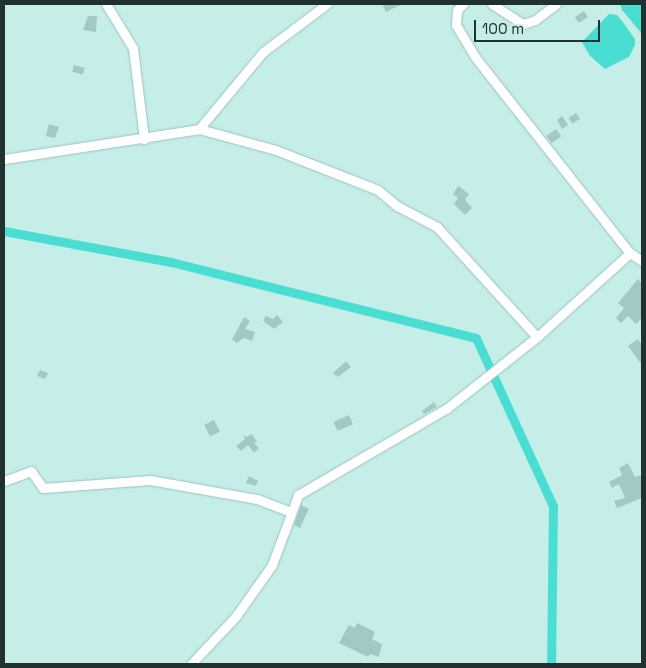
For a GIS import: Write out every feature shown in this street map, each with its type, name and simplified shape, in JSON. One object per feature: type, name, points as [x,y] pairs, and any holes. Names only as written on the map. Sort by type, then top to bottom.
[{"type":"street","points":[[106,4],[133,48],[144,140]]},
{"type":"street","points":[[199,129],[263,52],[327,4]]},
{"type":"street","points":[[463,4],[457,10],[456,25],[475,57],[630,253],[642,261]]},
{"type":"street","points":[[492,4],[523,24],[535,20],[556,4]]},
{"type":"street","points":[[4,159],[144,140],[199,129],[276,150],[378,190],[397,206],[437,226],[537,337]]},
{"type":"street","points":[[191,664],[236,616],[272,565],[298,495],[446,409],[537,337],[630,253]]},
{"type":"street","points":[[4,480],[31,471],[43,488],[150,480],[257,499],[292,512]]},
{"type":"water","points":[[620,4],[642,4],[642,34],[622,10]]},
{"type":"water","points":[[609,14],[617,15],[635,39],[635,45],[629,57],[605,69],[590,56],[582,42]]},
{"type":"building","points":[[382,4],[402,4],[386,12]]},
{"type":"building","points":[[584,11],[588,17],[579,23],[575,17]]},
{"type":"building","points":[[88,16],[97,16],[96,32],[83,30]]},
{"type":"building","points":[[74,65],[85,68],[83,75],[72,72]]},
{"type":"building","points":[[576,113],[580,119],[572,124],[569,118]]},
{"type":"building","points":[[562,116],[568,125],[562,129],[557,120]]},
{"type":"building","points":[[49,124],[59,127],[55,138],[46,136]]},
{"type":"building","points":[[556,129],[561,136],[552,143],[546,136]]},
{"type":"building","points":[[458,186],[469,194],[465,200],[472,208],[465,215],[454,204],[458,198],[453,194]]},
{"type":"building","points":[[638,279],[642,284],[642,318],[636,324],[628,316],[621,323],[616,318],[624,308],[618,303]]},
{"type":"building","points":[[277,315],[283,322],[274,329],[263,321],[266,316],[273,319]]},
{"type":"building","points":[[244,317],[250,321],[245,329],[255,332],[252,341],[244,338],[237,343],[232,340]]},
{"type":"building","points":[[638,339],[642,345],[642,365],[628,346]]},
{"type":"building","points":[[346,361],[351,367],[338,377],[333,373]]},
{"type":"building","points":[[40,370],[48,373],[45,379],[37,376]]},
{"type":"building","points":[[434,402],[437,407],[424,414],[422,411]]},
{"type":"building","points":[[349,415],[353,424],[338,431],[333,422]]},
{"type":"building","points":[[214,420],[220,432],[210,437],[204,425]]},
{"type":"building","points":[[243,434],[246,437],[252,434],[257,442],[254,443],[259,448],[254,453],[248,445],[241,451],[236,446],[245,439]]},
{"type":"building","points":[[628,463],[635,477],[642,475],[642,498],[617,508],[614,501],[625,498],[619,484],[612,488],[609,482],[622,475],[619,468]]},
{"type":"building","points":[[249,476],[258,481],[256,486],[246,483]]},
{"type":"building","points":[[301,505],[309,509],[300,528],[294,525]]},
{"type":"building","points":[[357,623],[375,632],[372,639],[382,644],[379,657],[370,654],[368,657],[339,643],[349,625],[355,628]]},
{"type":"waterway","points":[[4,231],[171,262],[476,338],[553,506],[551,664]]}]
